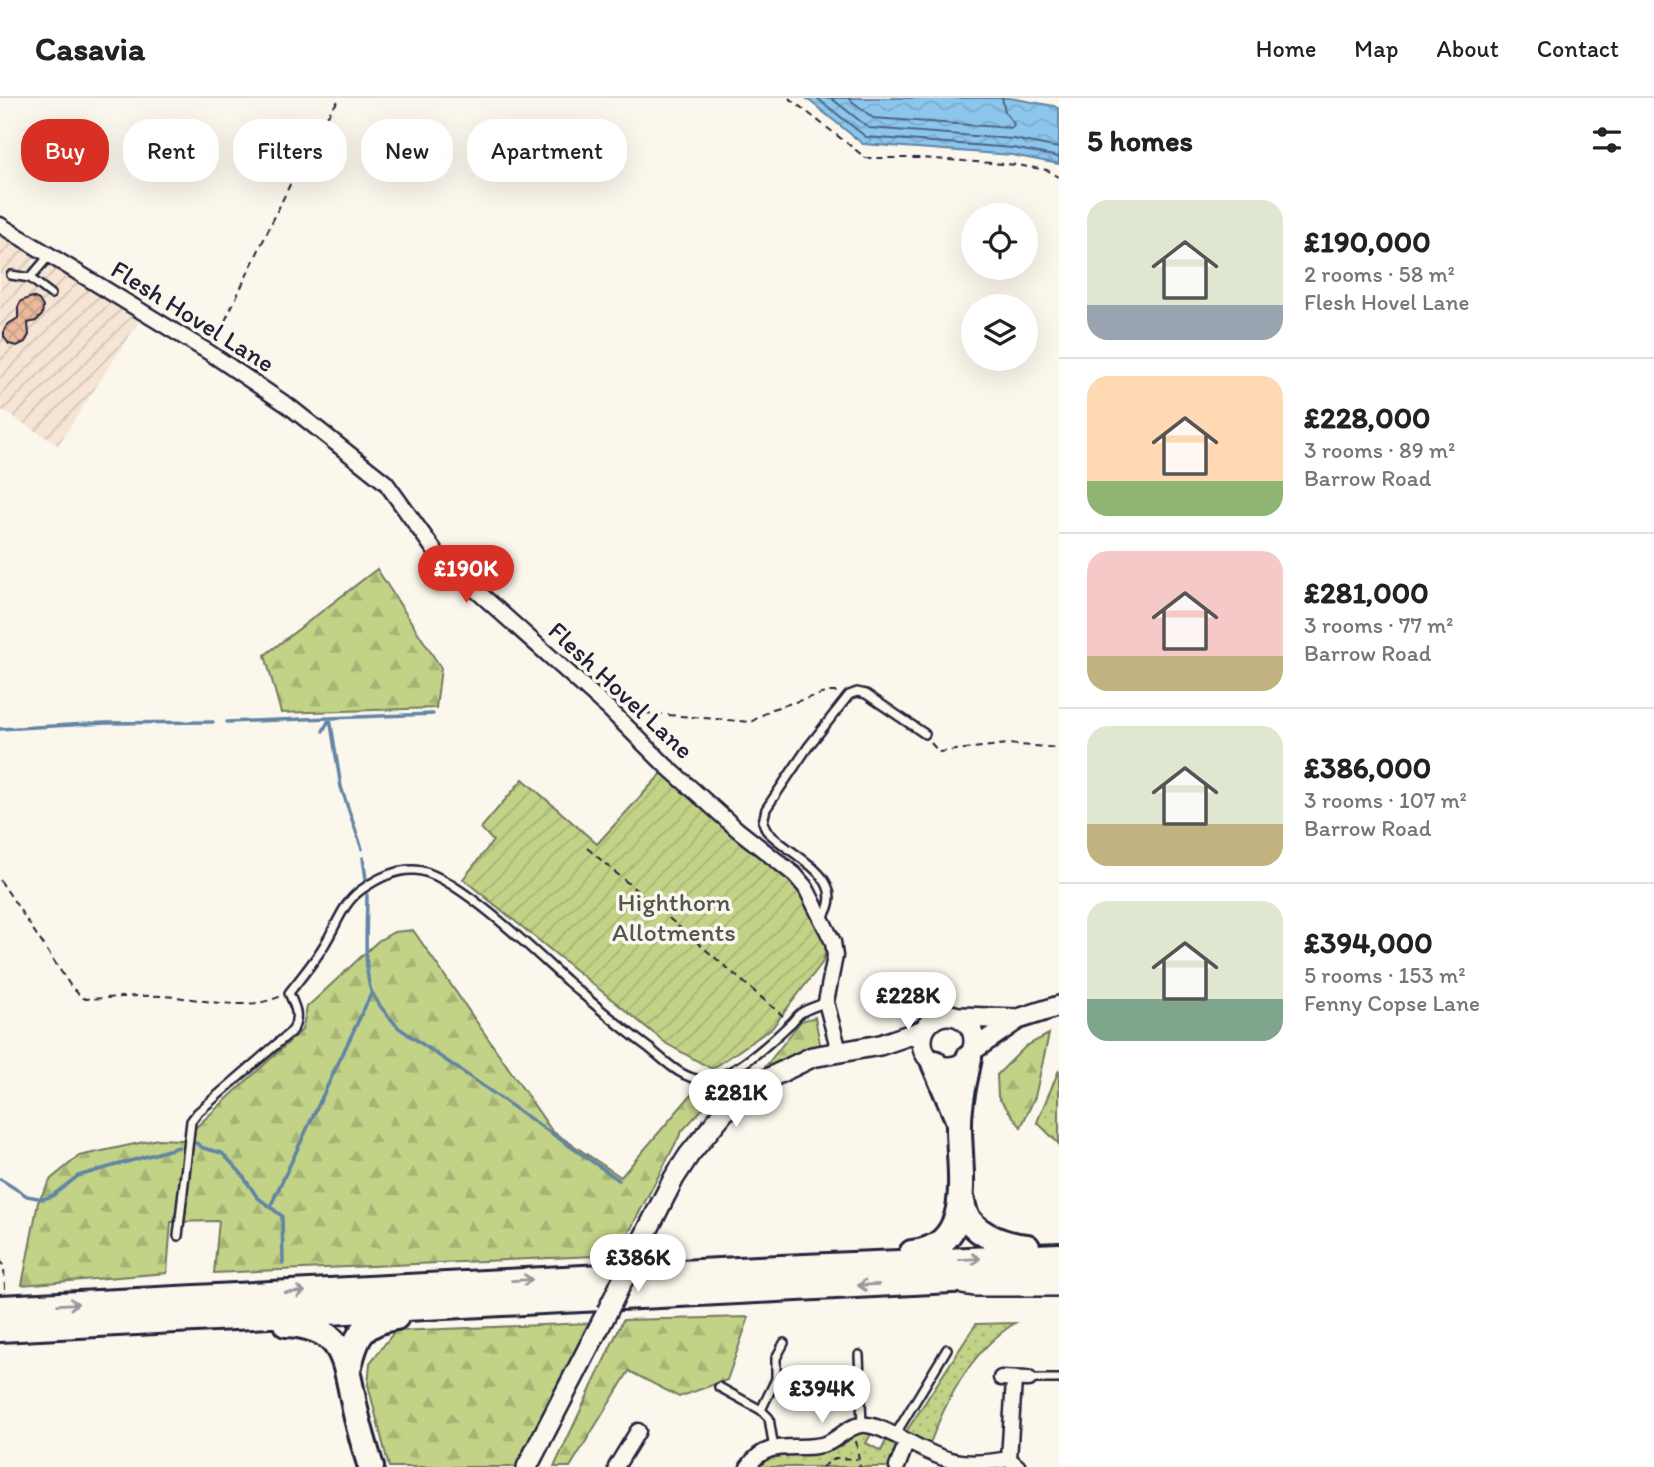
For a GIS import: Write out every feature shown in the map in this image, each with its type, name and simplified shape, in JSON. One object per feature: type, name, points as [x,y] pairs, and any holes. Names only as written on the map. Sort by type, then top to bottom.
[{"type":"highway","points":[[971,1054],[958,1120],[961,1198],[967,1218],[996,1241],[1015,1246],[1059,1250]]},
{"type":"highway","points":[[931,1060],[958,1120]]},
{"type":"highway","points":[[758,1269],[923,1252],[935,1248],[948,1237],[961,1198]]},
{"type":"highway","points":[[2,1315],[758,1269],[1059,1256]]},
{"type":"highway","points":[[178,1320],[916,1282],[1059,1278]]},
{"type":"highway","points":[[348,1370],[357,1339],[364,1328],[376,1321],[519,1301]]},
{"type":"highway","points":[[2,1315],[289,1324],[315,1328],[331,1337],[341,1352],[372,1467]]},
{"type":"street","name":"Flesh Hovel Lane","points":[[0,225],[210,352],[290,407],[386,483],[440,558],[610,710],[727,821],[795,875],[806,888],[833,942],[835,956],[826,1002],[839,1051]]},
{"type":"street","points":[[880,1045],[948,1067],[958,1066],[1018,1019],[1059,1006]]},
{"type":"street","points":[[527,1467],[674,1178],[724,1112],[765,1080],[812,1057],[880,1045],[940,1015],[959,1011],[1018,1019]]},
{"type":"street","points":[[959,1011],[973,1030],[971,1054]]},
{"type":"street","points":[[922,1024],[922,1041],[931,1060]]},
{"type":"street","points":[[748,1467],[751,1462],[780,1446],[816,1446],[828,1443],[862,1425],[901,1438],[937,1457],[967,1464],[1014,1463],[1007,1379],[1029,1379]]},
{"type":"street","points":[[615,1467],[638,1431]]},
{"type":"street","points":[[897,1467],[901,1438]]},
{"type":"lane","points":[[30,278],[49,256]]},
{"type":"lane","points":[[11,275],[30,278],[51,294]]},
{"type":"lane","points":[[822,920],[832,898],[830,889],[817,871],[766,831],[763,822],[766,809],[844,699],[857,692],[866,694],[925,734]]},
{"type":"lane","points":[[178,1236],[191,1121],[293,1030],[298,1020],[289,993],[314,961],[347,904],[359,891],[374,881],[397,872],[416,869],[435,874],[454,886],[619,1025],[680,1072],[692,1077],[702,1080],[732,1071],[801,1013],[826,1002]]},
{"type":"lane","points":[[916,1282],[975,1292],[1059,1292]]},
{"type":"lane","points":[[761,1410],[776,1378],[776,1358],[784,1343]]},
{"type":"lane","points":[[901,1438],[947,1349]]},
{"type":"lane","points":[[859,1355],[862,1425]]},
{"type":"lane","points":[[776,1378],[786,1377],[804,1389]]},
{"type":"lane","points":[[1029,1379],[1059,1379]]},
{"type":"lane","points":[[719,1387],[761,1410],[769,1418],[774,1449]]},
{"type":"path","points":[[210,352],[313,136],[341,98]]},
{"type":"path","points":[[789,98],[866,158],[921,158],[1017,165],[1047,170],[1059,177]]},
{"type":"path","points":[[610,710],[751,722],[772,709],[828,692],[857,692]]},
{"type":"path","points":[[925,734],[932,747],[939,752],[1007,744],[1059,748]]},
{"type":"path","points":[[587,848],[792,1023]]},
{"type":"path","points":[[0,880],[81,998],[166,997],[250,1005],[265,1003],[289,993]]},
{"type":"path","points":[[922,1024],[930,1009],[942,1004],[959,1011]]},
{"type":"path","points":[[0,1259],[4,1268],[2,1315]]},
{"type":"path","points":[[860,1467],[856,1440],[862,1425]]},
{"type":"path","points":[[822,1467],[836,1458],[858,1459]]},
{"type":"shaded area","points":[[0,230],[38,254],[31,265],[41,271],[55,264],[142,317],[58,445],[0,409]]},
{"type":"green space","points":[[377,569],[441,668],[436,708],[281,713],[265,655]]},
{"type":"green space","name":"Highthorn Allotments","points":[[663,772],[801,891],[829,943],[822,963],[772,1028],[712,1069],[667,1044],[463,879],[493,841],[481,828],[523,779],[597,844]]},
{"type":"green space","points":[[413,930],[552,1131],[621,1177],[696,1089],[720,1090],[682,1131],[617,1255],[214,1273],[219,1221],[171,1222],[167,1273],[22,1285],[38,1202],[51,1179],[79,1156],[158,1139],[182,1140],[302,1030],[307,1007],[378,941],[394,932]]},
{"type":"green space","points":[[815,1017],[820,1044],[762,1071],[801,1021]]},
{"type":"green space","points":[[1049,1034],[1035,1097],[1021,1127],[998,1097],[997,1075],[1026,1046]]},
{"type":"green space","points":[[1059,1070],[1059,1144],[1037,1122]]},
{"type":"green space","points":[[749,1317],[727,1380],[679,1397],[629,1371],[570,1467],[554,1467],[623,1320]]},
{"type":"green space","points":[[589,1323],[519,1467],[389,1467],[368,1385],[370,1363],[395,1331]]},
{"type":"green space","points":[[1015,1323],[985,1348],[960,1380],[927,1452],[907,1441],[897,1467],[748,1467],[752,1462],[875,1427],[866,1443],[881,1451],[889,1434],[902,1438],[976,1324]]},
{"type":"water","points":[[806,98],[1010,98],[1054,106],[1059,109],[1059,164],[1012,155],[863,144]]},
{"type":"building","points":[[32,297],[39,300],[43,307],[42,315],[36,321],[28,323],[29,335],[25,342],[17,346],[9,344],[4,337],[4,331],[7,325],[18,318],[21,301]]},
{"type":"waterway","points":[[227,722],[433,714]]},
{"type":"waterway","points":[[323,731],[330,718],[341,787],[362,849]]},
{"type":"waterway","points":[[0,729],[106,723],[213,722]]},
{"type":"waterway","points":[[363,858],[366,879]]},
{"type":"waterway","points":[[367,895],[366,960],[369,984],[388,1016],[399,1028],[619,1180]]},
{"type":"waterway","points":[[270,1207],[371,994]]},
{"type":"waterway","points":[[196,1143],[203,1148],[222,1153],[241,1173],[257,1197],[282,1216],[283,1263]]},
{"type":"waterway","points":[[0,1179],[27,1196],[43,1199],[52,1196],[78,1176],[179,1147]]}]
